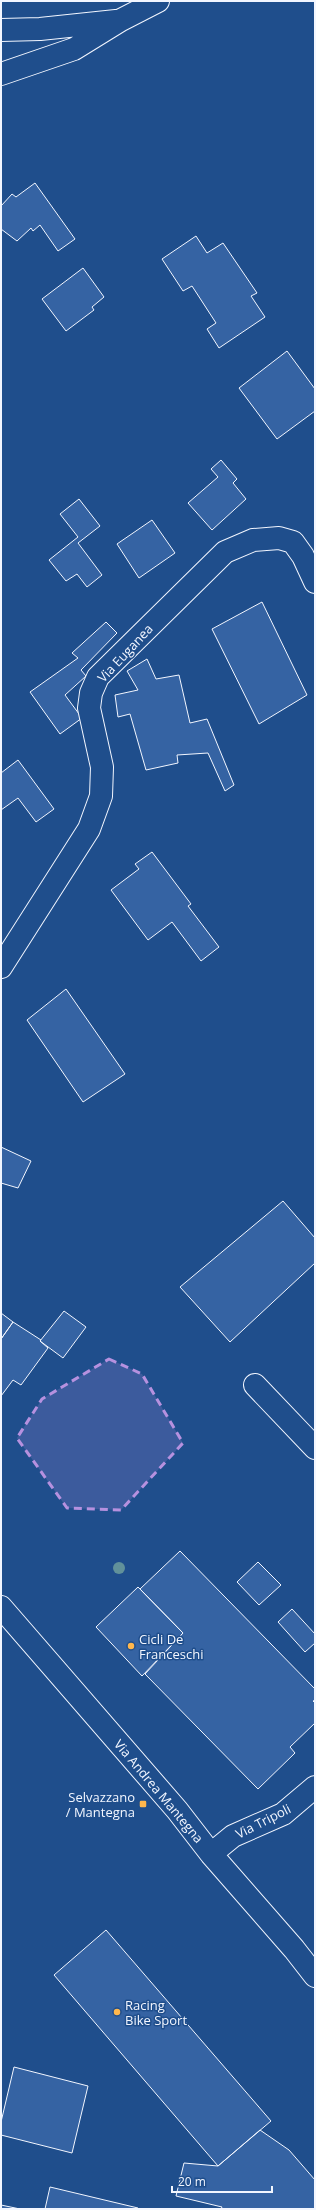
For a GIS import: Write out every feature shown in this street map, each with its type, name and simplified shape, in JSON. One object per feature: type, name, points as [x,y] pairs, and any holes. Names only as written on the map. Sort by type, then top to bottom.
[{"type":"street","points":[[1,74],[74,49],[121,20],[158,1]]},
{"type":"street","points":[[1,30],[40,29],[121,20]]},
{"type":"street","name":"Via Euganea","points":[[1,967],[89,829],[101,796],[102,766],[89,708],[91,693],[98,677],[224,552],[253,540],[280,538],[293,542],[303,556],[315,582]]},
{"type":"street","points":[[255,1385],[315,1448]]},
{"type":"street","name":"Via Andrea Mantegna","points":[[1,1607],[177,1810],[211,1854],[294,1949],[315,1976]]},
{"type":"street","name":"Via Tripoli","points":[[211,1854],[233,1836],[283,1814],[315,1787]]},
{"type":"highlighted area","points":[[109,1359],[142,1374],[183,1443],[121,1510],[67,1508],[17,1438],[42,1399]]},
{"type":"building","points":[[35,183],[75,239],[58,251],[40,225],[33,231],[31,228],[17,241],[1,229],[1,206],[12,194],[16,197]]},
{"type":"building","points":[[196,236],[207,253],[223,243],[257,293],[251,296],[265,317],[219,348],[207,329],[216,323],[192,286],[183,291],[162,259]]},
{"type":"building","points":[[83,268],[104,297],[92,307],[94,310],[66,331],[42,299]]},
{"type":"building","points":[[287,351],[315,389],[315,411],[277,439],[239,388]]},
{"type":"building","points":[[221,460],[237,479],[233,483],[246,499],[212,530],[188,503],[218,477],[211,469]]},
{"type":"building","points":[[79,499],[100,526],[78,543],[102,575],[87,587],[77,574],[66,581],[49,560],[78,537],[60,514]]},
{"type":"building","points":[[152,520],[175,553],[139,578],[117,544]]},
{"type":"building","points":[[262,602],[307,695],[259,724],[212,629]]},
{"type":"building","points":[[106,622],[117,633],[81,670],[86,676],[65,695],[82,718],[60,734],[30,692],[78,658],[72,653]]},
{"type":"building","points":[[147,659],[156,679],[179,675],[190,723],[207,719],[234,785],[225,791],[208,753],[177,755],[178,763],[146,770],[130,714],[118,717],[115,695],[138,690],[127,671]]},
{"type":"building","points":[[18,760],[54,809],[36,822],[18,798],[1,810],[1,773]]},
{"type":"building","points":[[152,852],[191,904],[188,906],[219,947],[201,961],[172,922],[148,940],[111,890],[139,869],[135,864]]},
{"type":"building","points":[[66,989],[125,1074],[83,1102],[27,1020]]},
{"type":"building","points":[[1,1147],[31,1161],[18,1188],[1,1183]]},
{"type":"building","points":[[283,1201],[315,1238],[315,1263],[230,1342],[180,1287]]},
{"type":"building","points":[[64,1311],[86,1327],[63,1358],[40,1341]]},
{"type":"building","points":[[1,1313],[13,1322],[1,1339]]},
{"type":"building","points":[[13,1322],[41,1340],[40,1341],[48,1348],[21,1385],[13,1380],[1,1396],[1,1339]]},
{"type":"building","points":[[180,1551],[315,1689],[315,1700],[313,1701],[315,1703],[315,1723],[290,1747],[295,1753],[258,1789],[145,1674],[183,1633],[140,1589]]},
{"type":"building","points":[[258,1562],[281,1585],[259,1605],[237,1582]]},
{"type":"building","points":[[138,1587],[183,1633],[142,1676],[96,1627]]},
{"type":"building","points":[[292,1609],[315,1634],[315,1643],[305,1652],[278,1622]]},
{"type":"building","points":[[106,1930],[271,2121],[218,2166],[54,1975]]},
{"type":"building","points":[[14,2067],[88,2086],[72,2153],[1,2135],[1,2122]]},
{"type":"building","points":[[260,2130],[289,2150],[315,2180],[315,2209],[221,2209],[222,2207],[176,2196],[184,2163],[218,2166]]},
{"type":"building","points":[[50,2187],[138,2208],[138,2209],[45,2209]]},
{"type":"building","points":[[1,2205],[20,2209],[1,2209]]},
{"type":"place","name":"Cicli De Franceschi","points":[[131,1646]]},
{"type":"place","name":"Selvazzano / Mantegna","points":[[143,1804]]},
{"type":"place","name":"Racing Bike Sport","points":[[117,2012]]}]
